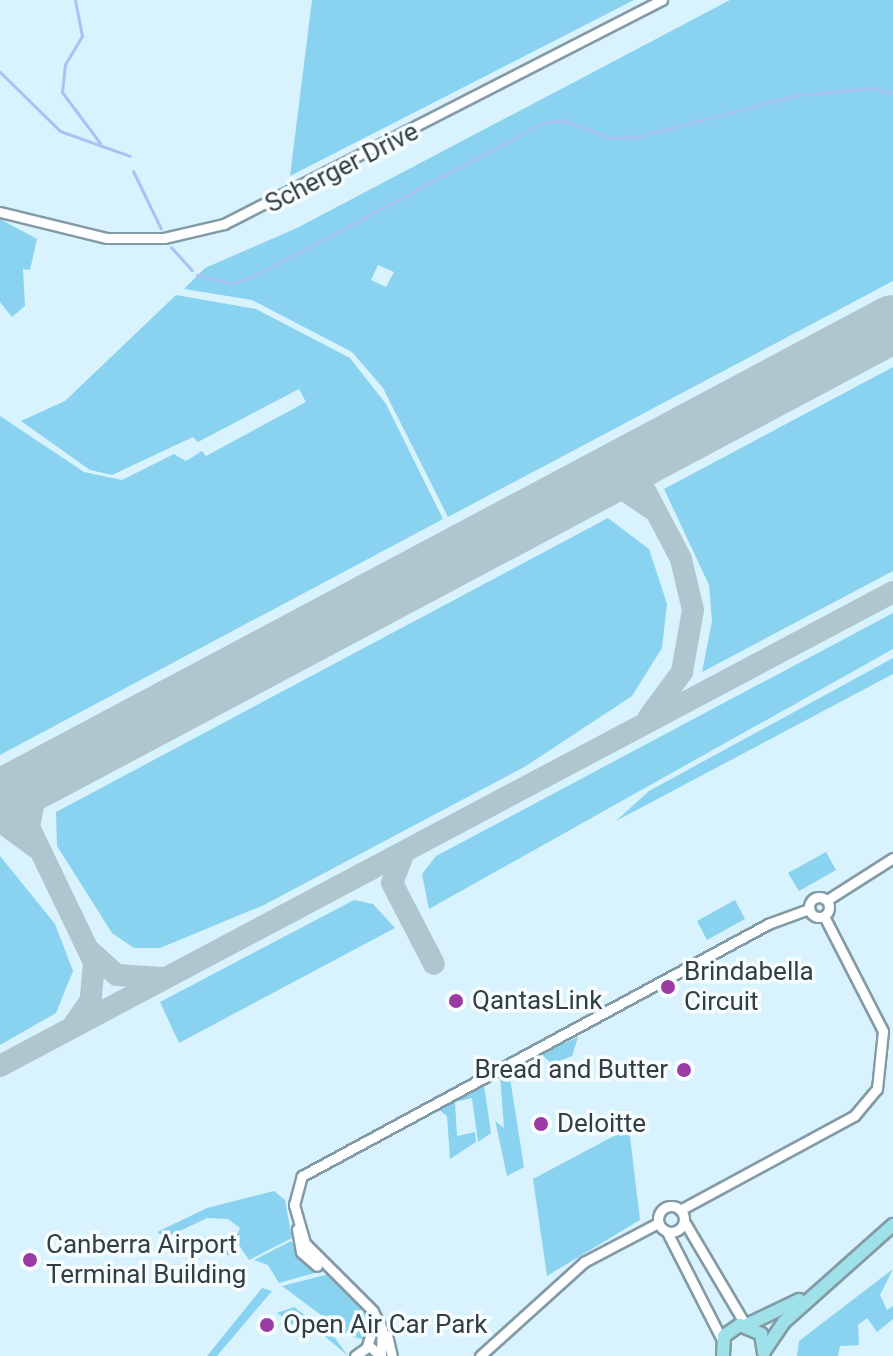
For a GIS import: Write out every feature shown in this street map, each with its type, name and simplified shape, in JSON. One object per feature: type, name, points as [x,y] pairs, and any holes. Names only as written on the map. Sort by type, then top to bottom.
[{"type":"main road","points":[[764,1353],[819,1289],[893,1225]]},
{"type":"main road","points":[[713,1356],[746,1324],[819,1289]]},
{"type":"main road","points":[[746,1324],[761,1334],[764,1353]]},
{"type":"street","name":"Scherger Drive","points":[[0,212],[76,234],[171,237],[288,197],[662,0]]},
{"type":"street","points":[[824,916],[827,900],[893,858]]},
{"type":"street","points":[[392,1356],[376,1315],[332,1270],[303,1255],[294,1195],[310,1169],[768,924],[809,909],[816,897],[827,900]]},
{"type":"street","points":[[480,1356],[584,1262],[658,1223],[664,1208],[680,1210],[854,1116],[877,1089],[889,1044],[888,1028],[824,916],[809,909]]},
{"type":"street","points":[[680,1210],[746,1324]]},
{"type":"street","points":[[667,1232],[684,1221]]},
{"type":"street","points":[[658,1223],[667,1232],[722,1347]]},
{"type":"street","points":[[355,1356],[367,1346],[376,1315]]},
{"type":"street","points":[[376,1315],[381,1355]]},
{"type":"street","points":[[367,1346],[381,1355]]},
{"type":"shaded area","points":[[312,0],[634,0],[290,176]]},
{"type":"shaded area","points":[[730,0],[893,0],[893,281],[448,517],[383,388],[352,352],[252,300],[184,289],[205,268],[297,228]],"holes":[[[378,265],[394,272],[386,287],[371,280]]]},
{"type":"shaded area","points":[[0,219],[37,239],[30,270],[23,269],[25,306],[12,317],[0,302]]},
{"type":"shaded area","points":[[176,295],[256,309],[350,358],[386,404],[443,519],[0,755],[0,416],[84,472],[122,480],[174,454],[186,461],[202,451],[206,456],[306,402],[299,389],[198,442],[193,437],[112,475],[90,470],[21,421],[65,401]]},
{"type":"shaded area","points":[[893,367],[893,571],[702,672],[712,621],[709,585],[664,489]]},
{"type":"shaded area","points":[[608,518],[649,549],[667,604],[662,648],[632,696],[526,766],[264,905],[160,948],[134,948],[112,933],[57,846],[56,812]]},
{"type":"shaded area","points":[[893,613],[893,649],[429,909],[422,874],[436,856]]},
{"type":"shaded area","points":[[893,658],[893,674],[616,821],[649,791]]},
{"type":"shaded area","points":[[826,852],[836,870],[799,891],[788,873]]},
{"type":"shaded area","points":[[0,856],[55,924],[73,971],[56,1013],[0,1045]]},
{"type":"shaded area","points":[[354,900],[373,904],[395,928],[179,1043],[160,1002]]},
{"type":"shaded area","points":[[735,900],[745,919],[707,940],[697,921]]},
{"type":"shaded area","points":[[578,1037],[572,1056],[552,1064],[541,1054]]},
{"type":"shaded area","points":[[509,1072],[524,1167],[507,1176],[495,1121],[504,1128],[500,1076]]},
{"type":"shaded area","points":[[484,1085],[491,1133],[478,1142],[472,1098],[455,1102],[457,1136],[475,1132],[476,1142],[450,1159],[447,1116],[437,1108]]},
{"type":"shaded area","points":[[629,1128],[640,1220],[547,1276],[533,1179]]},
{"type":"shaded area","points":[[274,1191],[285,1200],[292,1238],[249,1260],[235,1239],[240,1228],[228,1219],[207,1218],[165,1238],[157,1232],[207,1208]]},
{"type":"shaded area","points":[[206,1237],[213,1240],[235,1256],[189,1249]]},
{"type":"shaded area","points":[[291,1241],[322,1271],[279,1283],[268,1265],[254,1260]]},
{"type":"shaded area","points":[[893,1269],[880,1295],[887,1310],[893,1306],[893,1319],[877,1332],[867,1318],[858,1325],[859,1345],[840,1346],[838,1356],[797,1356],[799,1341]]},
{"type":"shaded area","points":[[329,1274],[368,1313],[366,1340],[349,1336],[282,1286]]},
{"type":"shaded area","points":[[262,1288],[272,1291],[217,1356],[207,1356]]},
{"type":"shaded area","points":[[294,1307],[306,1316],[301,1331],[277,1313]]},
{"type":"shaded area","points":[[312,1324],[335,1338],[348,1356],[321,1333],[311,1334]]},
{"type":"waterway","points":[[75,0],[82,36],[65,64],[62,92],[100,143]]},
{"type":"waterway","points":[[0,72],[60,131],[130,156]]},
{"type":"waterway","points":[[197,275],[232,283],[254,276],[543,123],[562,120],[612,138],[635,137],[799,95],[872,88],[893,93]]},
{"type":"waterway","points":[[133,171],[161,229]]},
{"type":"waterway","points":[[171,247],[192,270]]},
{"type":"taxiway","points":[[631,464],[681,559],[693,610],[682,672],[649,717]]},
{"type":"taxiway","points":[[578,492],[624,490],[652,509]]},
{"type":"taxiway","points":[[0,1066],[893,592]]},
{"type":"taxiway","points":[[53,771],[35,796],[29,827],[94,962],[91,1000],[74,1024]]},
{"type":"taxiway","points":[[0,821],[35,847]]},
{"type":"taxiway","points":[[404,852],[392,883],[434,964]]},
{"type":"taxiway","points":[[90,951],[117,975],[161,978]]},
{"type":"runway","points":[[0,799],[893,324]]},
{"type":"place","name":"Brindabella Circuit","points":[[668,987]]},
{"type":"place","name":"QantasLink","points":[[456,1001]]},
{"type":"place","name":"Bread and Butter","points":[[684,1070]]},
{"type":"place","name":"Deloitte","points":[[541,1124]]},
{"type":"place","name":"Canberra Airport Terminal Building","points":[[30,1260]]},
{"type":"place","name":"Open Air Car Park","points":[[267,1325]]}]
